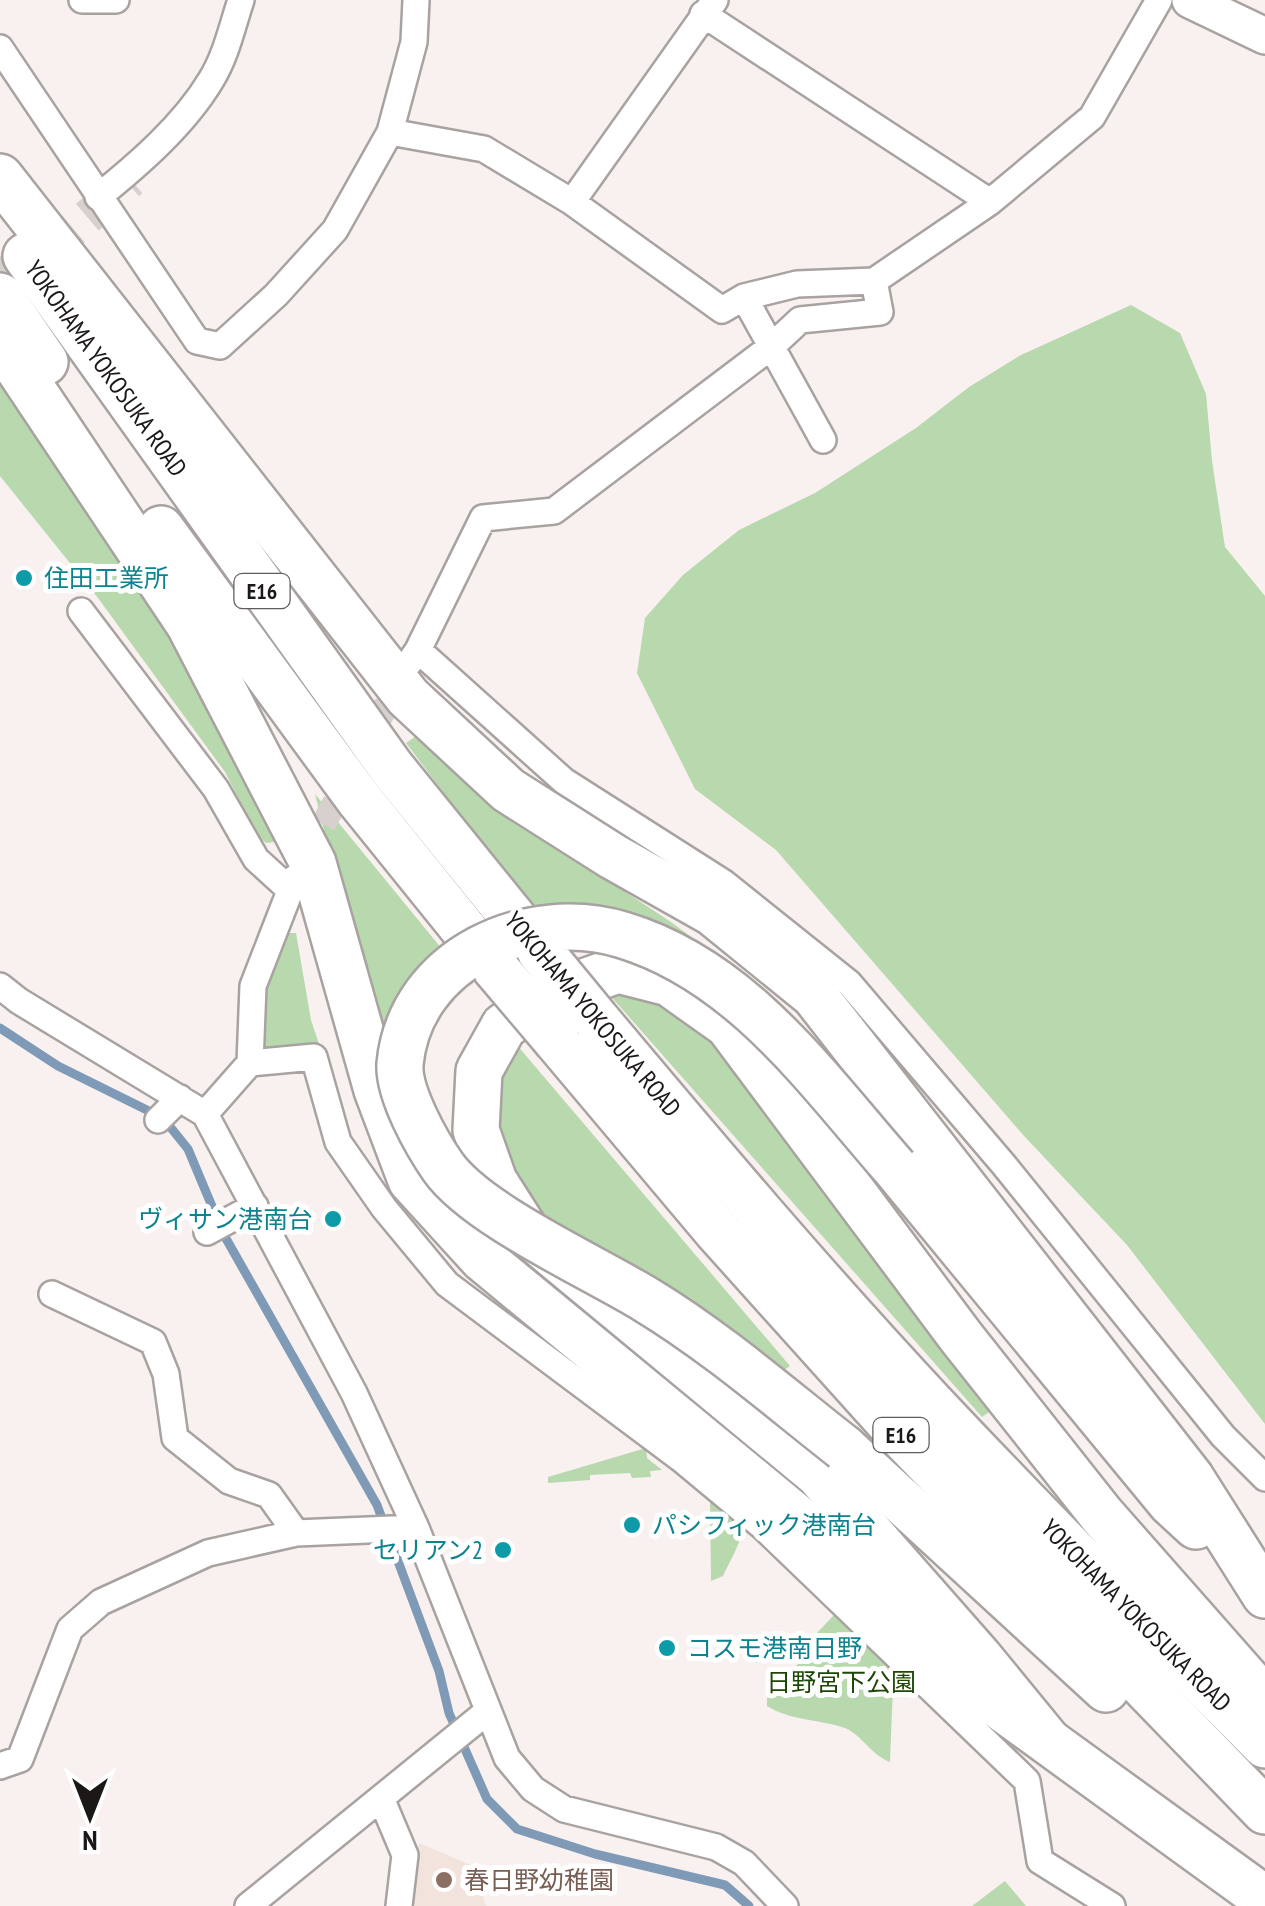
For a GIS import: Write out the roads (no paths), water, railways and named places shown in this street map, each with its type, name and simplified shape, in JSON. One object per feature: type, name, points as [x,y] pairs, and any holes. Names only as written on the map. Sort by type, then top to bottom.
[{"type":"highway","points":[[0,177],[408,696],[508,790],[612,856],[713,913],[814,994],[1191,1478],[1262,1592]]},
{"type":"highway","name":"YOKOHAMA YOKOSUKA ROAD","points":[[0,217],[390,768],[596,1019],[754,1206],[929,1400],[1087,1567],[1265,1745]]},
{"type":"highway","name":"YOKOHAMA YOKOSUKA ROAD","points":[[0,296],[240,638],[358,798],[496,970],[717,1231],[894,1429],[1265,1812]]},
{"type":"highway","points":[[0,341],[189,624],[313,864],[377,1090],[411,1180],[483,1259],[800,1520],[936,1661],[1265,1900]]},
{"type":"highway","points":[[1262,1592],[1171,1502],[894,1168],[772,1028],[718,984],[624,935],[584,927],[547,928],[481,947],[431,984],[414,1013],[400,1067],[417,1127],[446,1172],[488,1208],[692,1330],[844,1448],[1137,1718],[1265,1812]]},
{"type":"highway","points":[[1047,1740],[818,1474],[527,1233],[494,1182],[476,1130],[478,1072],[504,1026],[558,991],[618,970],[670,983],[728,1025],[961,1337],[1089,1499],[1265,1700]]},
{"type":"street","points":[[82,0],[116,0]]},
{"type":"street","points":[[98,197],[150,153],[211,81],[241,0]]},
{"type":"street","points":[[0,48],[197,341],[220,346],[276,295],[335,230],[390,132],[414,42],[416,0]]},
{"type":"street","points":[[390,132],[484,150],[572,202],[722,310],[744,297],[797,284],[874,280],[990,202],[1092,117],[1159,0]]},
{"type":"street","points":[[1190,0],[1265,36]]},
{"type":"street","points":[[572,202],[709,7],[990,202]]},
{"type":"street","points":[[874,280],[880,312],[800,320],[772,346],[554,511],[483,518],[414,657],[564,782],[724,884],[849,984],[1004,1165],[1223,1436],[1265,1478]]},
{"type":"street","points":[[744,297],[823,440]]},
{"type":"street","points":[[81,611],[216,788],[256,859],[292,884],[253,986],[250,1063],[205,1114]]},
{"type":"street","points":[[0,986],[171,1107],[205,1114]]},
{"type":"street","points":[[250,1063],[314,1057],[338,1142],[384,1208],[447,1284],[681,1459],[763,1526],[1028,1781],[1040,1861],[1112,1906]]},
{"type":"street","points":[[205,1114],[247,1210],[354,1393],[411,1528],[481,1716],[507,1758],[533,1789],[564,1810],[716,1847],[744,1863],[785,1906]]},
{"type":"street","points":[[207,1232],[247,1210]]},
{"type":"street","points":[[52,1294],[153,1342],[166,1374],[175,1438],[229,1481],[269,1496],[296,1533]]},
{"type":"street","points":[[0,1766],[20,1759],[70,1628],[101,1602],[208,1553],[296,1533],[411,1528]]},
{"type":"street","points":[[248,1906],[481,1716]]},
{"type":"street","points":[[381,1798],[405,1855],[399,1906]]},
{"type":"waterway","points":[[0,1028],[58,1066],[163,1118],[188,1149],[224,1235],[377,1505],[439,1671],[449,1713],[487,1799],[517,1829],[595,1854],[725,1885],[749,1906]]},
{"type":"tunnel","points":[[0,277],[65,236],[131,180]]},
{"type":"tunnel","points":[[306,857],[402,676]]},
{"type":"place","name":"住田工業所","points":[[24,578]]},
{"type":"place","name":"ヴィサン港南台","points":[[333,1219]]},
{"type":"place","name":"パシフィック港南台","points":[[632,1525]]},
{"type":"place","name":"セリアン2","points":[[503,1550]]},
{"type":"place","name":"コスモ港南日野","points":[[667,1648]]},
{"type":"place","name":"春日野幼稚園","points":[[444,1880]]},
{"type":"park label","name":"日野宮下公園","points":[[841,1682]]}]
